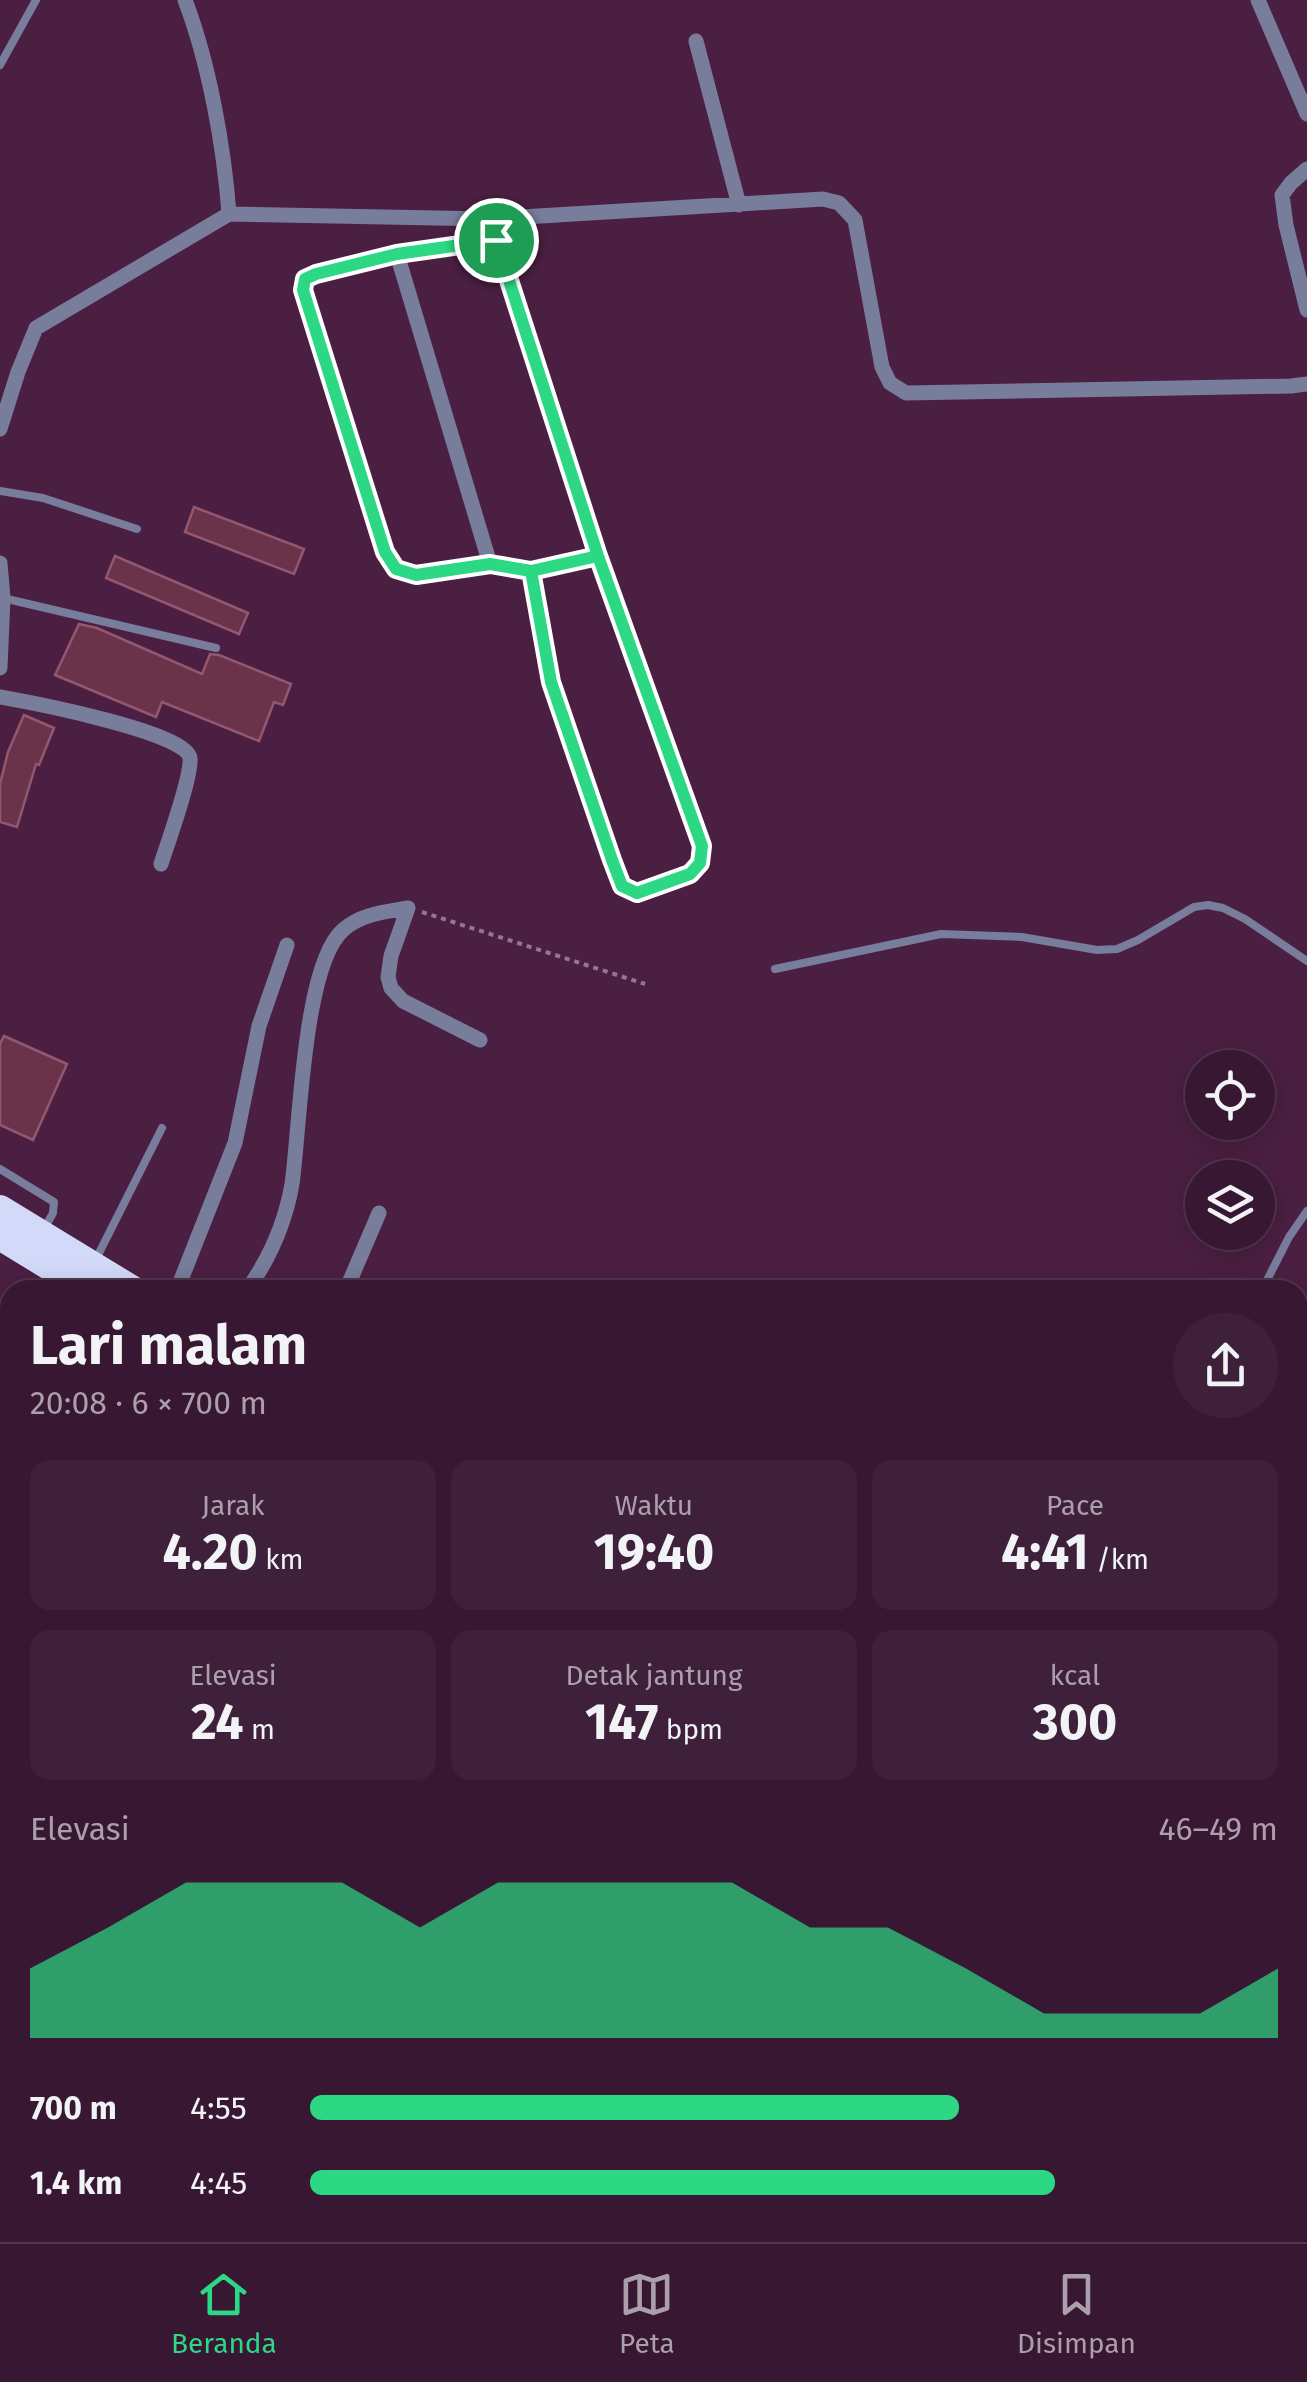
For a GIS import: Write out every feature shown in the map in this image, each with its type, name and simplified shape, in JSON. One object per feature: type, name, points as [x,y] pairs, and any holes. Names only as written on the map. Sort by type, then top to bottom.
[{"type":"highway","points":[[3,1225],[91,1278]]},
{"type":"highway","points":[[3,1225],[42,1233],[91,1278]]},
{"type":"street","points":[[185,0],[199,36],[226,173],[229,214]]},
{"type":"street","points":[[1258,0],[1307,114]]},
{"type":"street","points":[[696,41],[739,205]]},
{"type":"street","points":[[1307,168],[1282,195],[1286,224],[1303,269],[1307,310]]},
{"type":"street","points":[[0,429],[36,328],[229,214],[490,220],[823,199],[839,203],[855,220],[882,368],[890,383],[906,393],[1307,384]]},
{"type":"street","points":[[490,220],[598,556],[702,846],[700,863],[690,874],[637,893],[622,886],[551,682],[531,571]]},
{"type":"street","points":[[496,240],[397,254],[305,279],[303,290],[385,552],[396,569],[416,575],[490,564],[531,571],[598,556]]},
{"type":"street","points":[[397,254],[490,564]]},
{"type":"street","points":[[0,563],[0,668]]},
{"type":"street","points":[[0,697],[126,726],[166,738],[186,750],[190,759],[161,864]]},
{"type":"street","points":[[253,1280],[272,1251],[283,1222],[292,1186],[307,1038],[322,968],[332,943],[344,929],[370,914],[408,908],[391,956],[388,977],[392,988],[403,1001],[480,1040]]},
{"type":"street","points":[[181,1280],[235,1143],[259,1026],[287,946]]},
{"type":"street","points":[[350,1280],[379,1213]]},
{"type":"lane","points":[[0,64],[36,0]]},
{"type":"lane","points":[[0,491],[43,498],[137,528]]},
{"type":"lane","points":[[3,598],[216,648]]},
{"type":"lane","points":[[776,969],[940,934],[1022,937],[1097,950],[1117,949],[1194,907],[1208,905],[1244,919],[1307,961]]},
{"type":"lane","points":[[91,1278],[162,1128]]},
{"type":"lane","points":[[0,1169],[54,1202],[53,1214],[42,1233]]},
{"type":"lane","points":[[1267,1280],[1289,1236],[1307,1212]]},
{"type":"path","points":[[408,908],[644,984]]},
{"type":"building","points":[[194,507],[304,549],[294,574],[185,532]]},
{"type":"building","points":[[115,556],[248,613],[239,634],[106,578]]},
{"type":"building","points":[[79,624],[97,628],[202,674],[210,654],[219,655],[291,684],[283,705],[274,702],[259,741],[162,702],[156,717],[55,675]]},
{"type":"building","points":[[24,715],[54,728],[39,765],[36,764],[17,827],[0,822],[0,784]]},
{"type":"building","points":[[4,1036],[67,1064],[33,1140],[0,1125],[0,1044]]},
{"type":"route","points":[[496,240],[397,254],[316,274],[305,279],[303,290],[385,552],[396,569],[416,575],[490,564],[531,571],[598,556],[702,846],[700,863],[690,874],[637,893],[622,886],[551,682],[531,571],[598,556],[496,240]]}]
